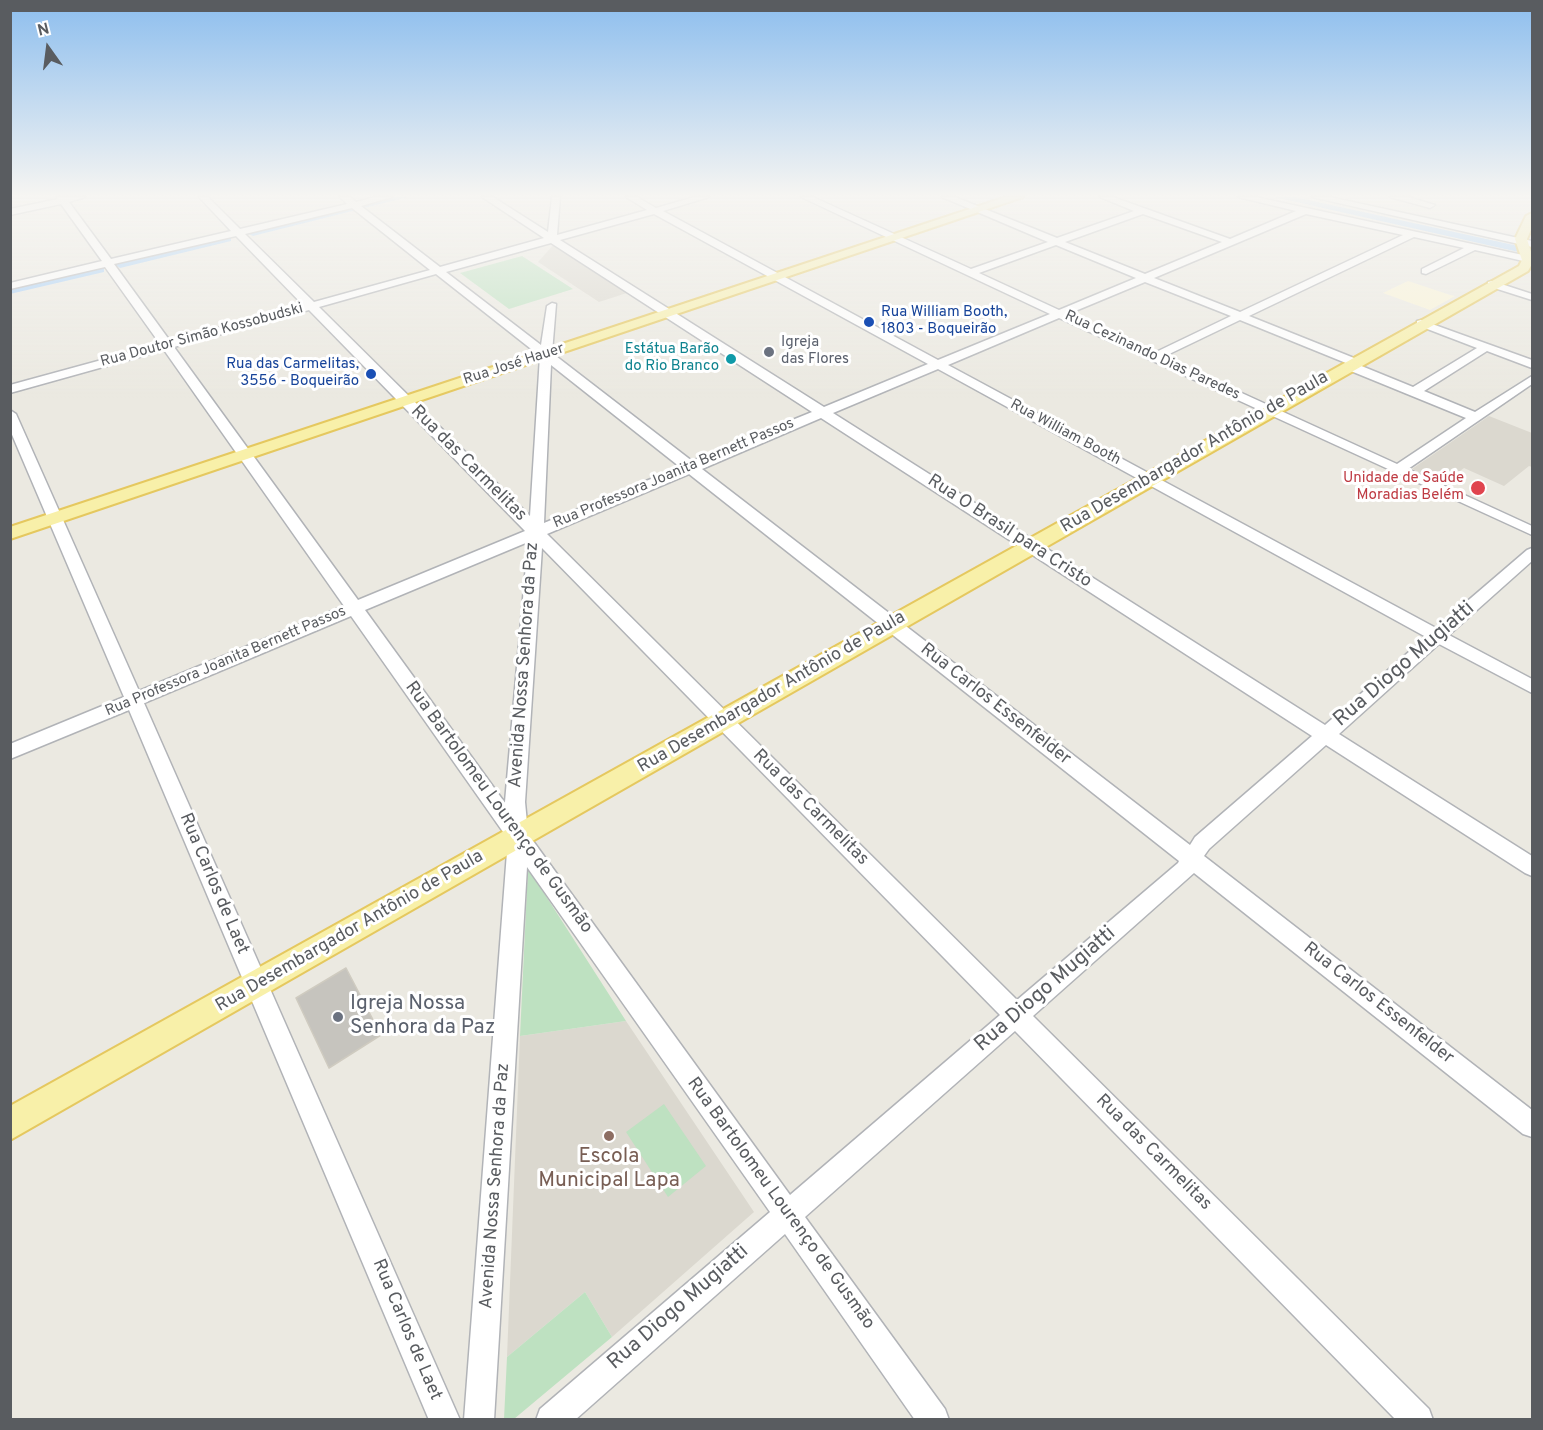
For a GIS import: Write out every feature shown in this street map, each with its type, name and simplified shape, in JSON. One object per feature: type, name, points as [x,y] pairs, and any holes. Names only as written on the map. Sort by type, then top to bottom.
[{"type":"main road","name":"Rua José Hauer","points":[[10,533],[818,264]]},
{"type":"main road","name":"Rua Desembargador Antônio de Paula","points":[[10,1124],[1271,411],[1421,323],[1524,267],[1526,264]]},
{"type":"street","points":[[10,286],[105,264]]},
{"type":"street","name":"Rua Bartolomeu Lourenço de Gusmão","points":[[109,264],[934,1419]]},
{"type":"street","name":"Rua das Carmelitas","points":[[269,264],[1418,1419]]},
{"type":"street","name":"Rua Carlos Essenfelder","points":[[430,264],[1533,1125]]},
{"type":"street","name":"Rua Doutor Simão Kossobudski","points":[[10,389],[465,264]]},
{"type":"street","name":"Rua O Brasil para Cristo","points":[[589,264],[1533,867]]},
{"type":"street","name":"Rua William Booth","points":[[753,264],[1533,687]]},
{"type":"street","name":"Rua Cezinando Dias Paredes","points":[[950,264],[1533,531]]},
{"type":"street","points":[[970,273],[996,264]]},
{"type":"street","points":[[1110,264],[1240,316],[1476,417]]},
{"type":"street","name":"Rua Professora Joanita Bernett Passos","points":[[10,752],[1179,264]]},
{"type":"street","points":[[1154,357],[1350,264]]},
{"type":"street","points":[[1426,271],[1441,264]]},
{"type":"street","points":[[1492,284],[1533,297]]},
{"type":"street","name":"Avenida Nossa Senhora da Paz","points":[[479,1419],[506,1050],[518,837],[515,802],[536,532],[546,354],[552,306]]},
{"type":"street","points":[[1421,323],[1533,364]]},
{"type":"street","points":[[1414,392],[1486,347]]},
{"type":"street","points":[[1398,469],[1533,380]]},
{"type":"street","name":"Rua Carlos de Laet","points":[[10,414],[445,1419]]},
{"type":"street","name":"Rua Diogo Mugiatti","points":[[551,1419],[1185,869],[1202,843],[1533,553]]},
{"type":"shaded area","points":[[541,264],[585,264],[630,292],[599,302]]},
{"type":"shaded area","points":[[1408,281],[1455,296],[1430,310],[1383,293]]},
{"type":"shaded area","points":[[1489,416],[1532,433],[1532,467],[1529,466],[1504,486],[1464,468],[1444,483],[1412,469]]},
{"type":"shaded area","name":"Escola Municipal Lapa","points":[[626,1021],[754,1212],[612,1337],[585,1292],[507,1357],[520,1036]]},
{"type":"green space","points":[[494,264],[534,264],[573,289],[509,309],[460,273]]},
{"type":"green space","points":[[528,868],[626,1021],[520,1036]]},
{"type":"green space","points":[[664,1104],[706,1166],[668,1197],[626,1132]]},
{"type":"green space","points":[[585,1292],[612,1337],[514,1419],[504,1419],[507,1357]]},
{"type":"building","name":"Igreja Nossa Senhora da Paz","points":[[346,968],[381,1035],[329,1068],[296,998]]},
{"type":"waterway","points":[[10,290],[100,269]]},
{"type":"place","name":"Rua William Booth, 1803 - Boqueirão","points":[[869,322]]},
{"type":"place","name":"Igreja das Flores","points":[[769,352]]},
{"type":"place","name":"Estátua Barão do Rio Branco","points":[[731,359]]},
{"type":"place","name":"Rua das Carmelitas, 3556 - Boqueirão","points":[[371,374]]},
{"type":"place","name":"Unidade de Saúde Moradias Belém","points":[[1478,488]]},
{"type":"place","name":"Igreja Nossa Senhora da Paz","points":[[338,1017]]},
{"type":"place","name":"Escola Municipal Lapa","points":[[609,1136]]}]
